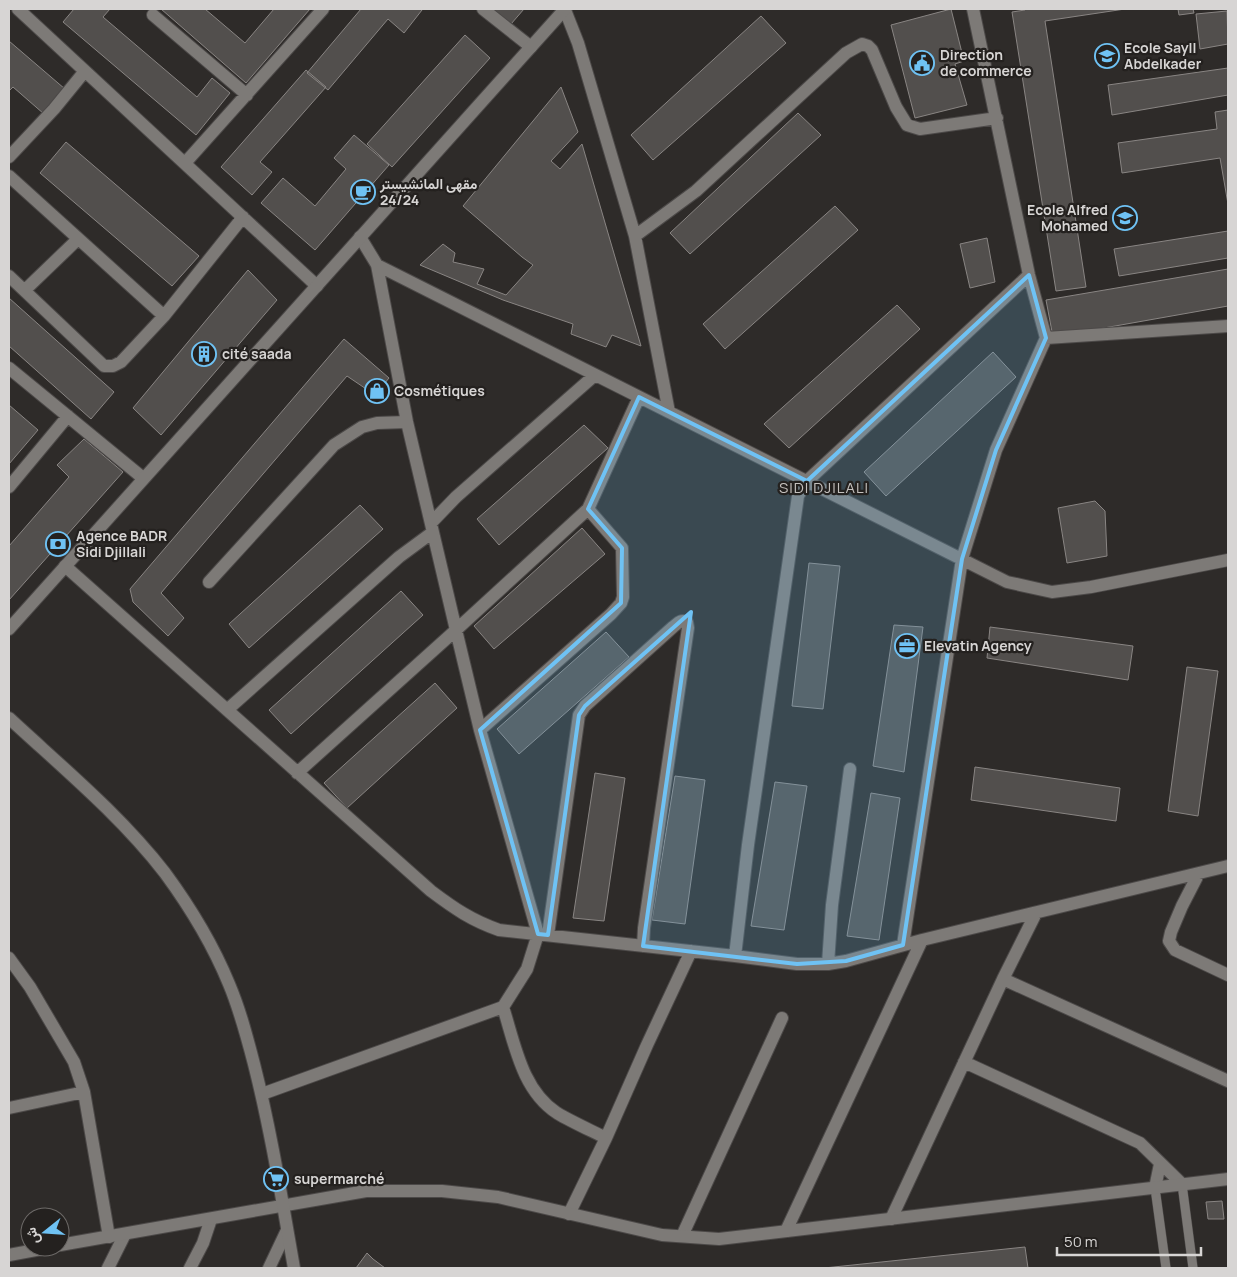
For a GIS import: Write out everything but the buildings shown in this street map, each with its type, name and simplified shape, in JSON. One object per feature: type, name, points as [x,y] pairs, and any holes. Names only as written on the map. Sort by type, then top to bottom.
[{"type":"street","points":[[18,9],[317,286]]},
{"type":"street","points":[[185,164],[323,9]]},
{"type":"street","points":[[483,9],[531,47]]},
{"type":"street","points":[[9,629],[565,9],[578,43],[635,236],[669,412]]},
{"type":"street","points":[[902,945],[962,559],[996,450],[1046,338],[1029,275],[973,9]]},
{"type":"street","points":[[152,15],[247,95]]},
{"type":"street","points":[[635,236],[696,191],[846,53],[862,44],[872,50],[896,107],[907,125],[920,129],[997,118]]},
{"type":"street","points":[[9,157],[54,109],[86,71]]},
{"type":"street","points":[[9,176],[164,316]]},
{"type":"street","points":[[9,276],[104,366],[113,366],[122,362],[164,316],[243,217]]},
{"type":"street","points":[[360,237],[377,266],[408,422],[480,730],[543,935]]},
{"type":"street","points":[[25,290],[78,239]]},
{"type":"street","points":[[377,266],[1007,582],[1052,592],[1091,587],[1228,560]]},
{"type":"street","points":[[735,956],[748,845],[798,496],[807,481],[1029,275]]},
{"type":"street","points":[[1046,338],[1228,326]]},
{"type":"street","points":[[9,368],[143,478]]},
{"type":"street","points":[[227,710],[432,528],[456,497],[595,374]]},
{"type":"street","points":[[297,773],[588,509],[640,397]]},
{"type":"street","points":[[9,488],[68,416]]},
{"type":"street","points":[[210,582],[334,445],[362,427],[377,423],[408,422]]},
{"type":"street","points":[[480,730],[621,603],[623,597],[622,548],[588,509]]},
{"type":"street","points":[[65,566],[431,891],[458,912],[499,930],[797,964],[828,964],[1228,866]]},
{"type":"street","points":[[262,1094],[503,1008],[527,969],[543,935],[579,716],[585,706],[673,627],[684,621],[688,628],[645,918],[643,946]]},
{"type":"street","points":[[9,718],[100,802],[135,838],[170,881],[202,929],[230,984],[246,1034],[262,1094],[274,1152],[294,1268]]},
{"type":"street","points":[[828,964],[832,905],[850,769]]},
{"type":"street","points":[[1199,872],[1171,932],[1170,942],[1175,950],[1228,975]]},
{"type":"street","points":[[891,1219],[1003,979],[1036,913]]},
{"type":"street","points":[[786,1231],[922,940]]},
{"type":"street","points":[[569,1214],[606,1138],[646,1045],[691,951]]},
{"type":"street","points":[[9,958],[30,987],[74,1062],[84,1092],[109,1237]]},
{"type":"street","points":[[1003,979],[1228,1081]]},
{"type":"street","points":[[503,1008],[523,1071],[536,1093],[556,1112],[606,1138]]},
{"type":"street","points":[[682,1236],[782,1018]]},
{"type":"street","points":[[964,1062],[1140,1143],[1182,1184]]},
{"type":"street","points":[[9,1108],[84,1092]]},
{"type":"street","points":[[1155,1188],[1160,1164]]},
{"type":"street","points":[[70,1244],[366,1191],[442,1191],[498,1198],[662,1235],[719,1239],[1228,1179]]},
{"type":"street","points":[[190,1268],[203,1243],[211,1218]]},
{"type":"street","points":[[269,1268],[287,1230]]},
{"type":"street","points":[[108,1268],[125,1234]]},
{"type":"lane","points":[[1182,1184],[1193,1268]]},
{"type":"lane","points":[[1155,1188],[1166,1268]]},
{"type":"highlighted area","points":[[1029,275],[1046,338],[996,450],[962,559],[903,945],[846,961],[797,964],[643,946],[691,612],[585,706],[579,715],[548,935],[538,934],[480,730],[621,603],[622,548],[588,509],[639,397],[807,481]]},
{"type":"place","name":"Ecole Sayll Abdelkader","points":[[1107,56]]},
{"type":"place","name":"Direction de commerce","points":[[922,63]]},
{"type":"place","name":"مقهى المانشيستر 24/24","points":[[363,192]]},
{"type":"place","name":"Ecole Alfred Mohamed","points":[[1125,218]]},
{"type":"place","name":"cité saada","points":[[204,354]]},
{"type":"place","name":"Cosmétiques","points":[[377,391]]},
{"type":"place","name":"Agence BADR Sidi Djillali","points":[[58,544]]},
{"type":"place","name":"Elevatin Agency","points":[[907,646]]},
{"type":"place","name":"supermarché","points":[[276,1179]]},
{"type":"district","name":"SIDI DJILALI","points":[[824,488]]}]
